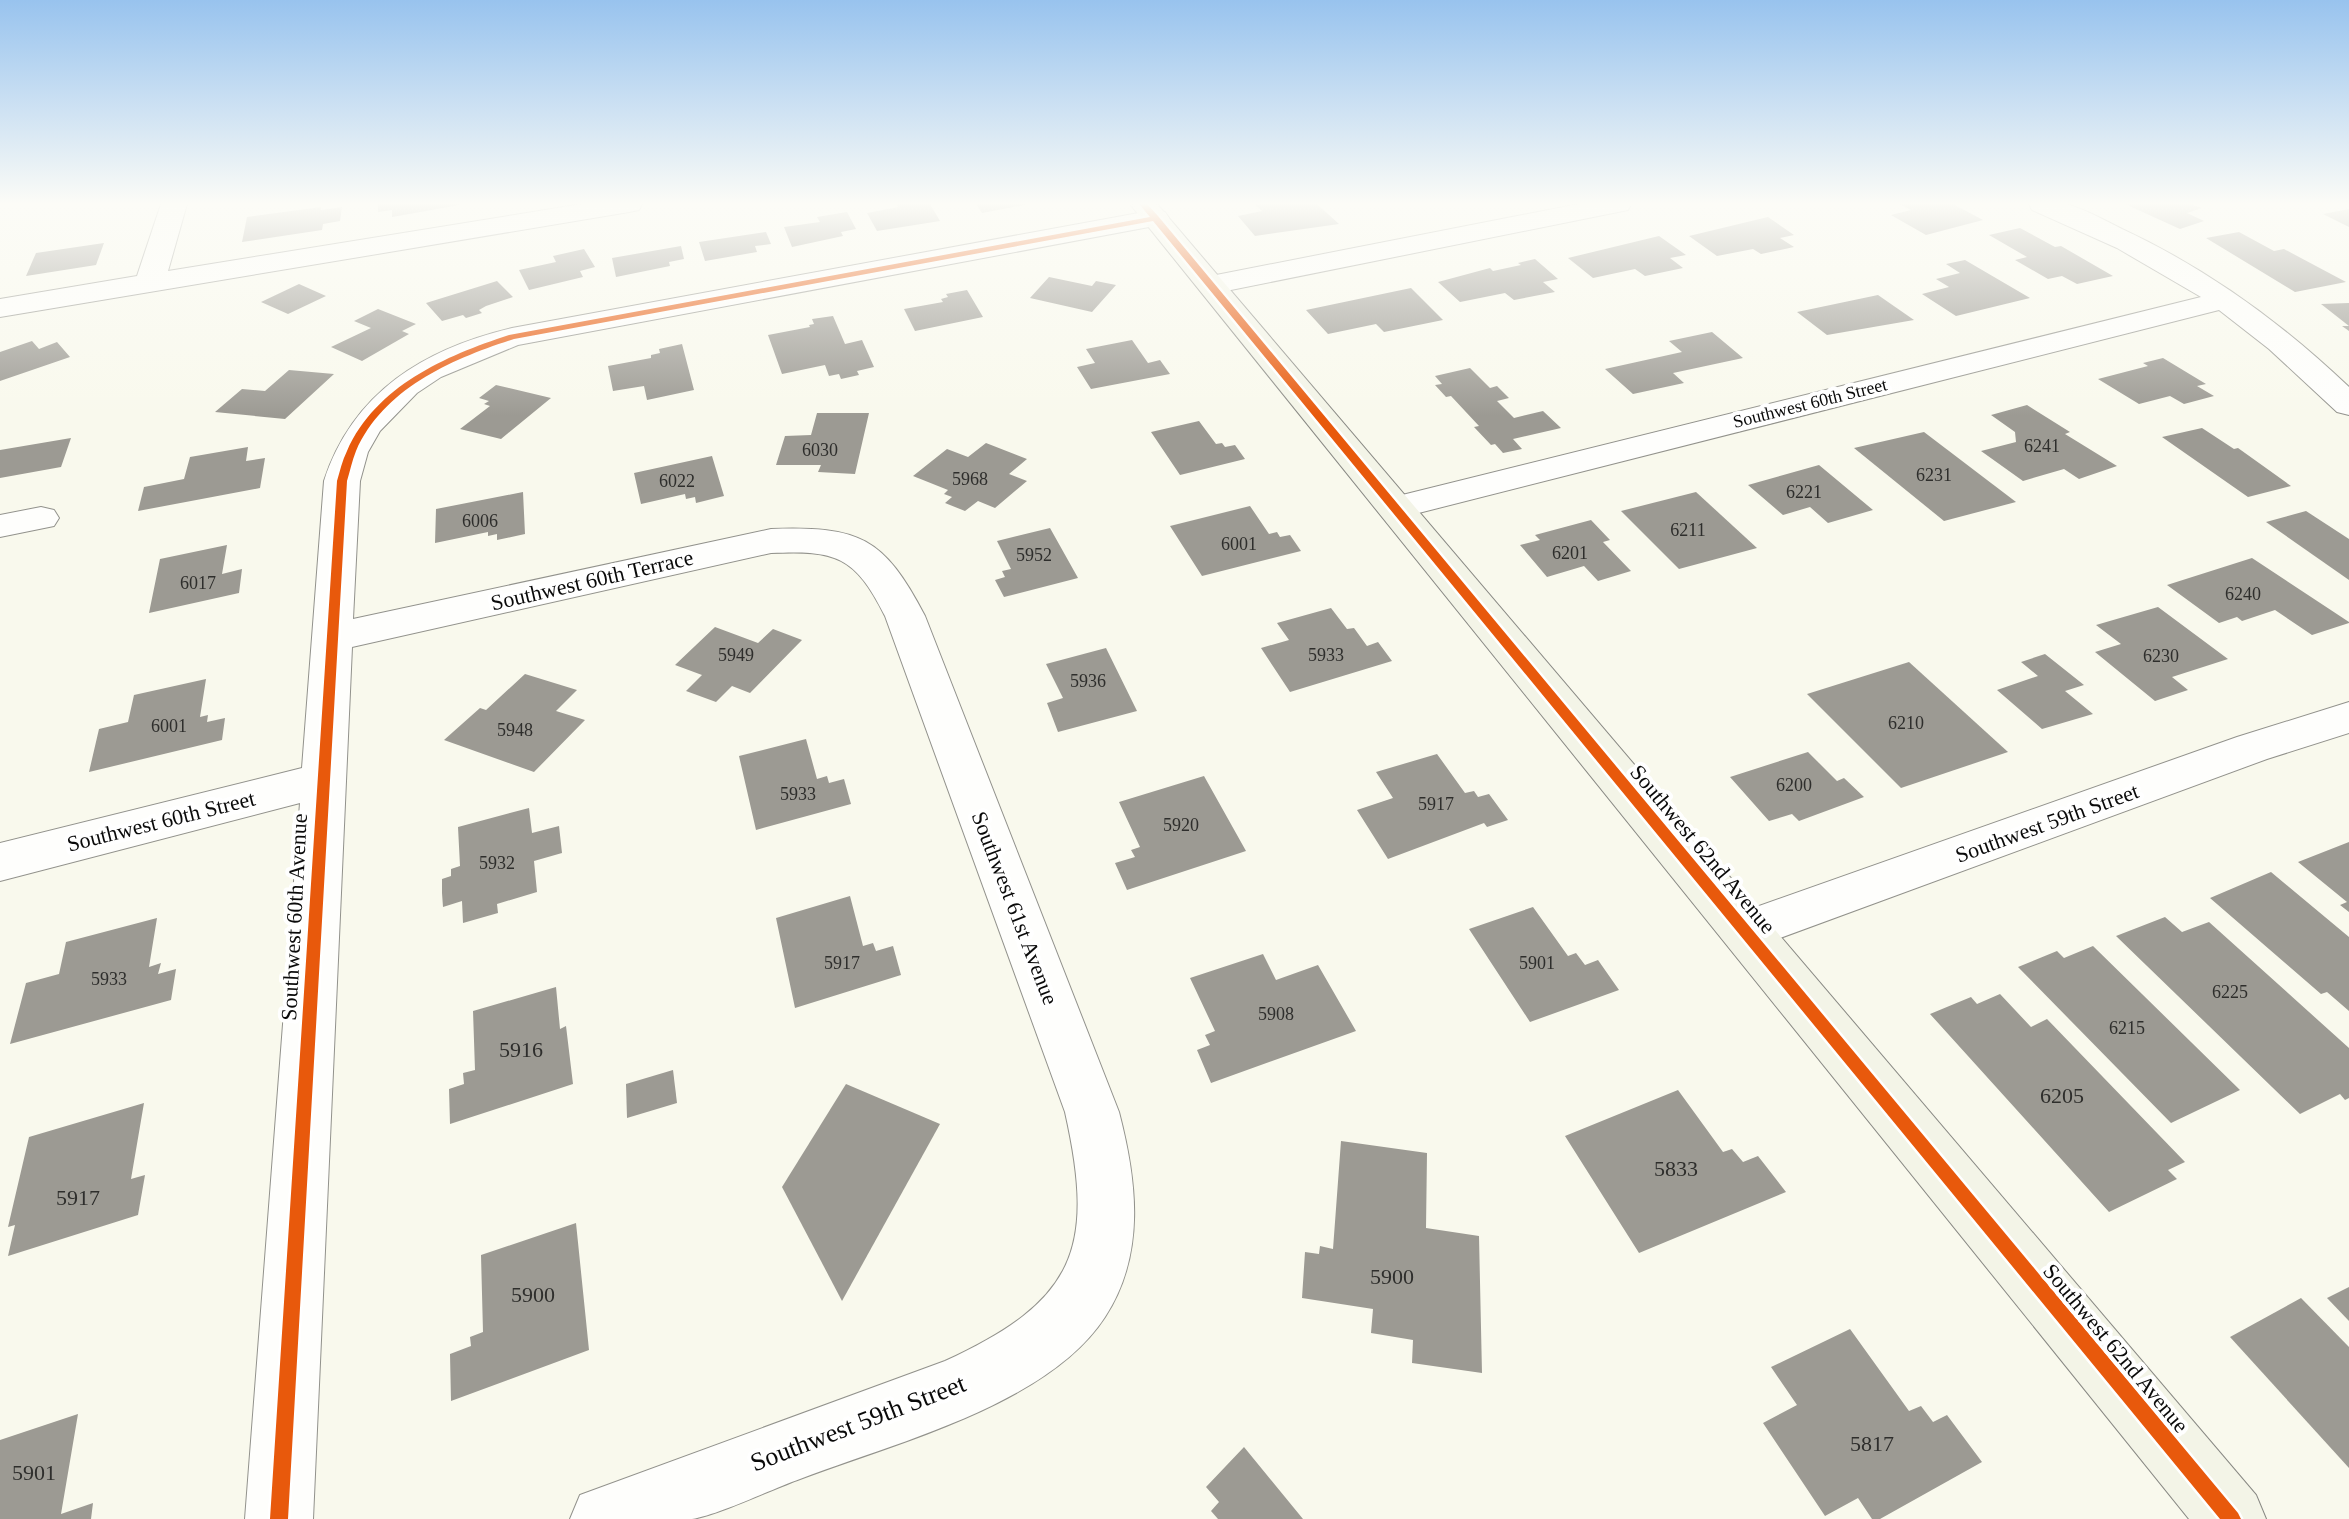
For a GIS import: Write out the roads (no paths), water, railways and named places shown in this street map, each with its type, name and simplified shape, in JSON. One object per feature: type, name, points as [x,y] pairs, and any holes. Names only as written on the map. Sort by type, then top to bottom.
[{"type":"street","points":[[150,282],[152,275]]},
{"type":"street","points":[[0,308],[194,275]]},
{"type":"street","name":"Southwest 60th Avenue","points":[[279,1519],[331,638],[342,481],[354,442],[363,427],[390,399],[445,363],[492,343],[562,326],[823,275]]},
{"type":"street","name":"Southwest 62nd Avenue","points":[[1203,275],[2232,1519]]},
{"type":"street","points":[[1211,285],[1262,275]]},
{"type":"street","points":[[2186,275],[2289,347],[2349,405]]},
{"type":"street","name":"Southwest 60th Street","points":[[1395,508],[2225,300]]},
{"type":"street","points":[[0,526],[41,518]]},
{"type":"street","name":"Southwest 60th Terrace","points":[[331,638],[742,546],[807,540],[855,547]]},
{"type":"street","name":"Southwest 61st Avenue","points":[[855,547],[881,572],[905,616],[1092,1112],[1103,1153],[1109,1199],[1105,1232],[1088,1288]]},
{"type":"street","name":"Southwest 59th Street","points":[[1745,931],[2252,748],[2349,717]]},
{"type":"street","name":"Southwest 60th Street","points":[[0,862],[322,780]]},
{"type":"street","name":"Southwest 59th Street","points":[[604,1519],[968,1383],[1042,1340],[1070,1316],[1088,1288]]}]
